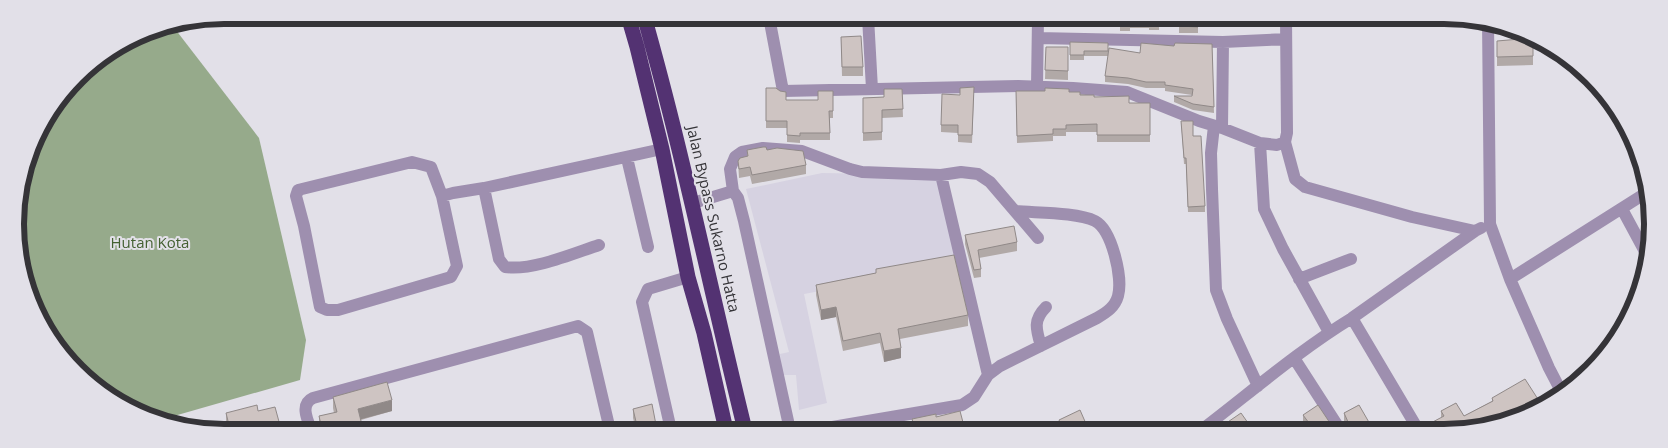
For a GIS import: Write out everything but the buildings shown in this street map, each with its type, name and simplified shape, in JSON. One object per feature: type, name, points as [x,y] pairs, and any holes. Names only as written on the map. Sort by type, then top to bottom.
[{"type":"highway","points":[[630,24],[662,149],[688,277],[704,333],[725,424]]},
{"type":"highway","name":"Jalan Bypass Sukarno Hatta","points":[[646,24],[665,89],[693,203],[744,424]]},
{"type":"highway","points":[[704,333],[708,337],[715,337],[721,329]]},
{"type":"highway","points":[[714,378],[715,373],[720,368],[725,368],[731,373]]},
{"type":"street","points":[[770,24],[782,90],[1037,86],[1127,92],[1260,143],[1276,145],[1285,142]]},
{"type":"street","points":[[868,24],[872,89]]},
{"type":"street","points":[[1037,86],[1038,24]]},
{"type":"street","points":[[1286,24],[1287,133],[1285,142],[1295,179],[1305,187],[1412,217],[1475,231]]},
{"type":"street","points":[[1490,30],[1493,42],[1490,224],[1510,279],[1559,388]]},
{"type":"street","points":[[1038,38],[1222,42],[1286,39]]},
{"type":"street","points":[[1222,42],[1218,127],[1211,153],[1216,290],[1227,319],[1258,386]]},
{"type":"street","points":[[1260,143],[1264,209],[1272,228],[1329,332]]},
{"type":"street","points":[[789,424],[744,221],[738,198],[733,191],[730,169],[735,157],[742,152],[763,148],[802,151],[862,172],[942,175],[961,172],[978,174],[990,182],[1038,238]]},
{"type":"street","points":[[442,196],[453,192],[484,188],[662,149]]},
{"type":"street","points":[[626,158],[648,247]]},
{"type":"street","points":[[412,162],[431,167],[442,196],[457,266],[451,277],[338,310],[326,310],[320,307],[296,196],[298,190],[412,162]]},
{"type":"street","points":[[942,175],[988,375]]},
{"type":"street","points":[[484,188],[499,259],[505,267],[515,268],[535,265],[599,245]]},
{"type":"street","points":[[693,203],[733,191]]},
{"type":"street","points":[[1510,279],[1642,195]]},
{"type":"street","points":[[1622,209],[1643,248]]},
{"type":"street","points":[[851,424],[962,405],[974,397],[988,375],[1000,366],[1098,318],[1111,309],[1118,296],[1117,269],[1105,231],[1097,222],[1083,216],[1015,211]]},
{"type":"street","points":[[1209,424],[1329,332],[1352,318],[1475,231],[1490,224]]},
{"type":"street","points":[[1299,279],[1351,259]]},
{"type":"street","points":[[670,424],[642,302],[648,289],[688,277]]},
{"type":"street","points":[[1041,346],[1036,328],[1038,314],[1046,306]]},
{"type":"street","points":[[1352,318],[1415,424]]},
{"type":"street","points":[[309,424],[305,407],[308,400],[313,398],[578,326],[586,332],[609,424]]},
{"type":"street","points":[[1294,358],[1336,424]]},
{"type":"shaded area","points":[[822,173],[941,175],[958,265],[804,294],[827,403],[799,410],[796,375],[782,375],[780,354],[789,352],[746,189]]},
{"type":"green space","name":"Hutan Kota","points":[[176,30],[259,138],[306,340],[300,380],[171,417],[160,414],[135,404],[113,391],[92,375],[65,346],[44,313],[34,288],[25,250],[24,237],[25,198],[34,160],[44,135],[57,113],[73,92],[102,65],[135,44]]}]
